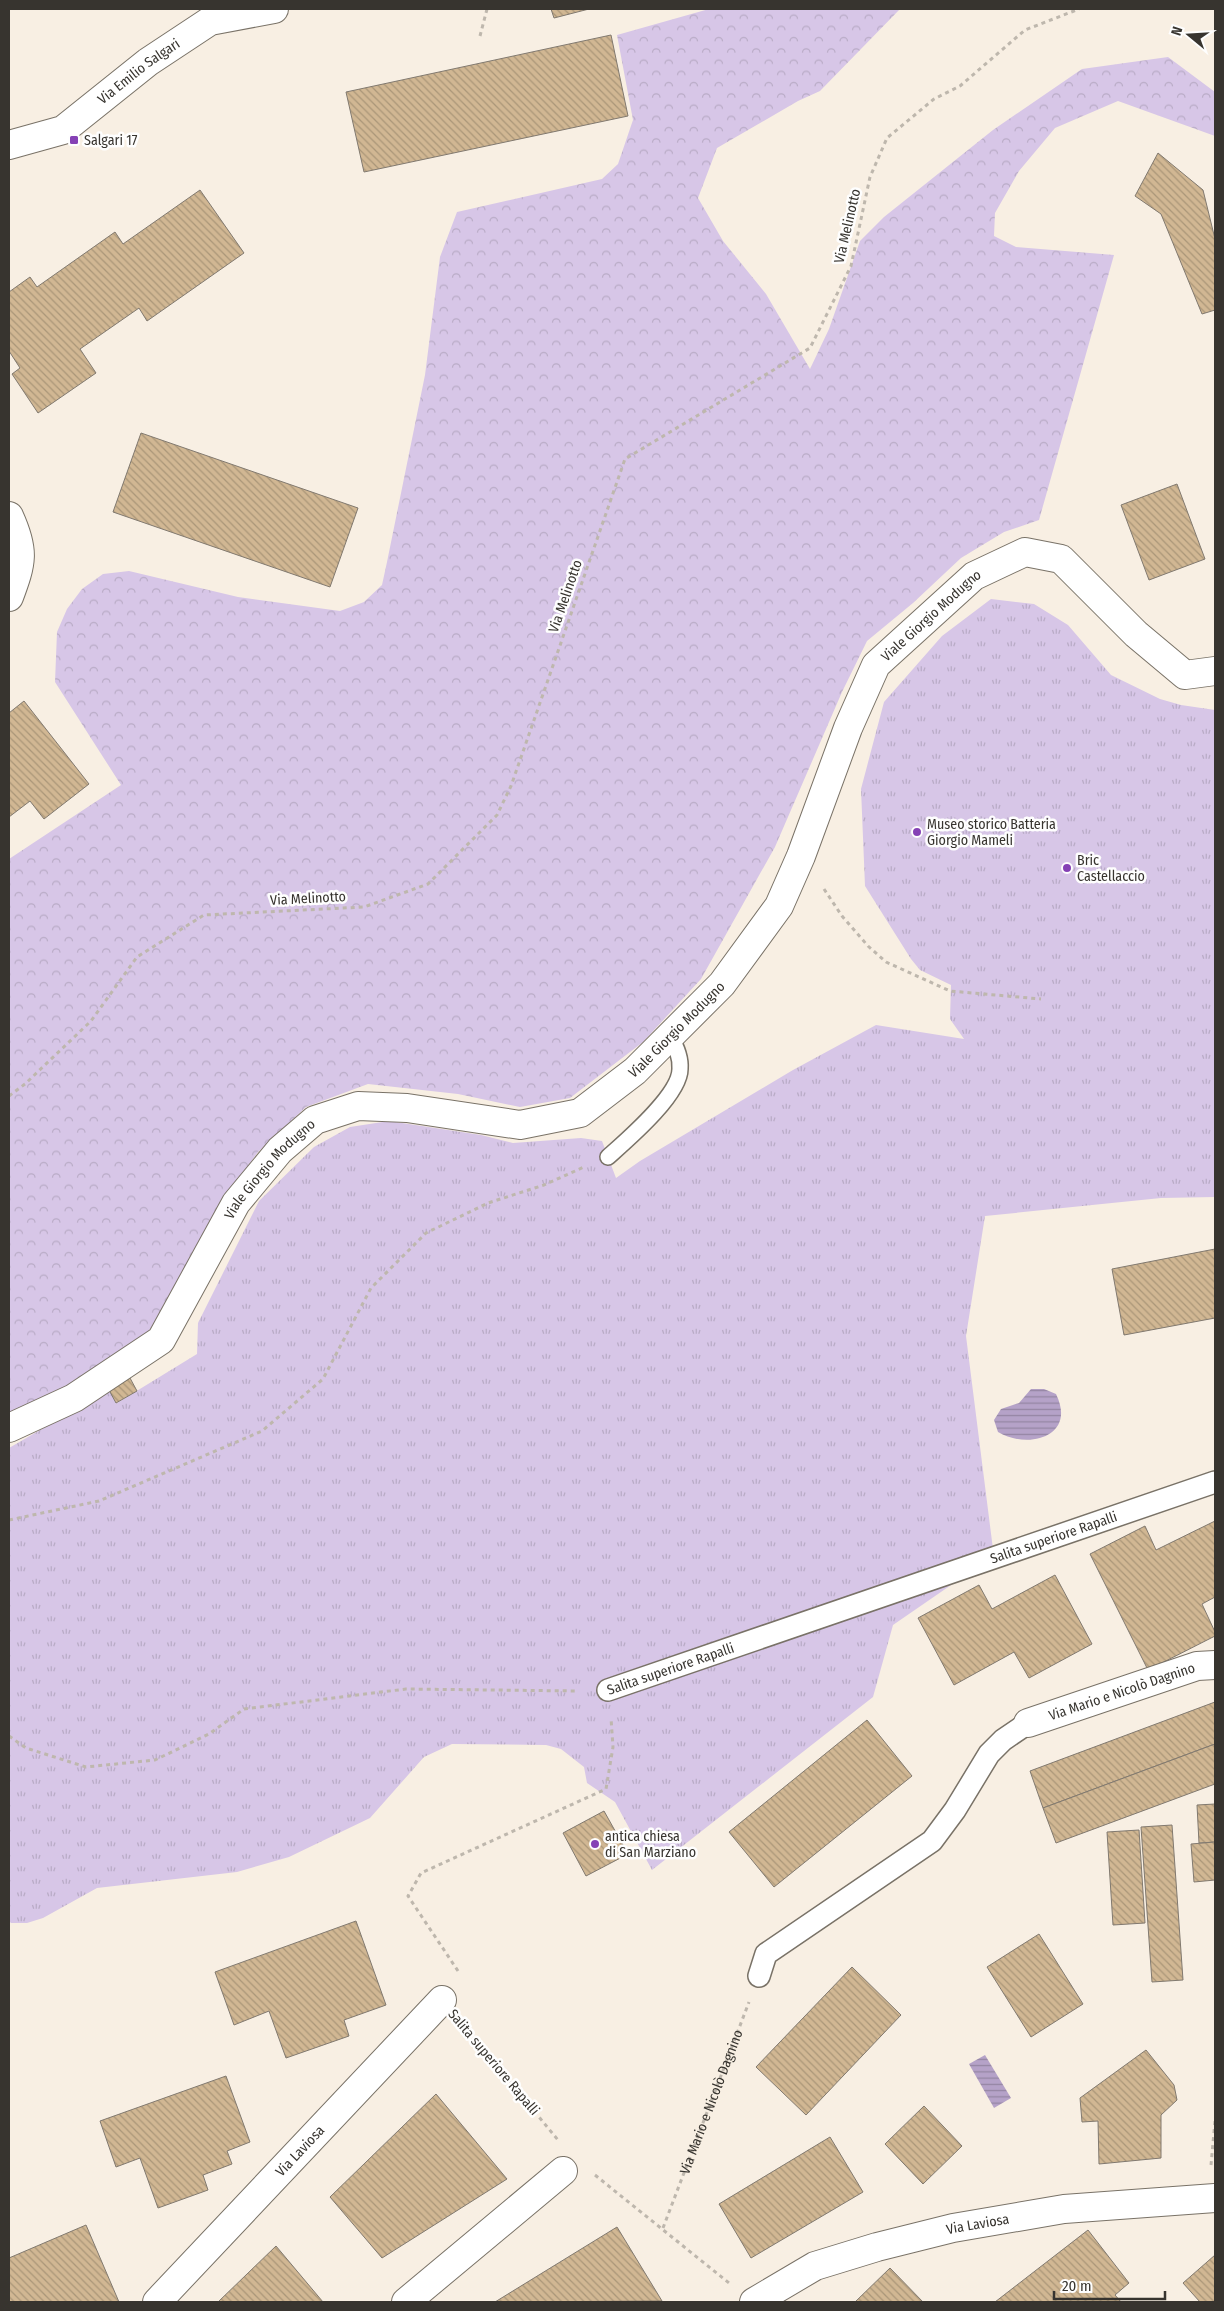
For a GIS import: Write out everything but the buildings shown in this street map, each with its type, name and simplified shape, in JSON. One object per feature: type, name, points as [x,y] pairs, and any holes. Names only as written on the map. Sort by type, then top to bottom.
[{"type":"street","name":"Via Emilio Salgari","points":[[9,145],[63,130],[148,62],[210,22],[274,9]]},
{"type":"street","points":[[9,516],[20,540],[20,560],[9,597]]},
{"type":"street","name":"Viale Giorgio Modugno","points":[[9,1428],[74,1398],[161,1340],[236,1203],[280,1150],[316,1120],[358,1106],[407,1108],[520,1125],[580,1113],[635,1071],[722,984],[779,906],[801,856],[848,728],[876,665],[974,576],[1025,552],[1061,559],[1136,634],[1185,675],[1215,671]]},
{"type":"street","name":"Salita superiore Rapalli","points":[[608,1690],[1215,1482]]},
{"type":"street","name":"Via Mario e Nicolò Dagnino","points":[[1028,1723],[1197,1666],[1215,1665]]},
{"type":"street","points":[[759,1976],[766,1954],[932,1841],[955,1810],[989,1754],[1003,1740],[1028,1723]]},
{"type":"street","name":"Via Laviosa","points":[[157,2302],[442,2000]]},
{"type":"street","points":[[406,2302],[569,2166]]},
{"type":"street","name":"Via Laviosa","points":[[754,2302],[814,2266],[877,2246],[954,2228],[1064,2209],[1212,2198]]},
{"type":"lane","points":[[608,1157],[627,1141],[671,1094],[681,1070],[677,1049],[670,1036]]},
{"type":"path","points":[[480,36],[487,9]]},
{"type":"path","name":"Via Melinotto","points":[[9,1096],[26,1084],[91,1021],[137,957],[204,915],[364,906],[428,884],[497,815],[511,786],[626,458],[810,348],[851,266],[870,177],[887,138],[934,99],[960,86],[1025,30],[1079,9]]},
{"type":"path","points":[[801,856],[842,916],[868,946],[886,962],[950,992],[1041,999]]},
{"type":"path","points":[[9,1520],[99,1501],[262,1431],[323,1379],[371,1288],[426,1233],[488,1203],[544,1185],[608,1157]]},
{"type":"path","points":[[9,1736],[26,1748],[86,1767],[155,1760],[209,1734],[244,1709],[406,1689],[608,1690]]},
{"type":"path","name":"Salita superiore Rapalli","points":[[608,1690],[613,1747],[606,1789],[421,1873],[408,1896],[458,1970],[442,2000],[569,2166],[663,2228],[730,2284]]},
{"type":"path","name":"Via Mario e Nicolò Dagnino","points":[[663,2228],[759,1976]]},
{"type":"path","points":[[1212,2198],[1215,2121]]},
{"type":"green space","points":[[709,9],[900,9],[820,91],[798,101],[717,148],[698,198],[723,241],[766,294],[810,369],[829,329],[860,241],[884,217],[993,130],[1082,69],[1168,57],[1215,92],[1215,136],[1118,101],[1055,128],[1019,171],[995,213],[994,236],[1016,247],[1114,255],[1039,520],[1004,532],[961,558],[913,603],[867,641],[842,692],[775,847],[701,979],[643,1042],[570,1098],[520,1107],[458,1094],[368,1084],[306,1107],[258,1152],[225,1198],[170,1300],[142,1341],[76,1386],[9,1418],[9,859],[121,785],[55,682],[57,632],[67,609],[82,589],[103,574],[129,571],[238,597],[340,611],[364,602],[382,585],[425,375],[440,257],[457,212],[602,179],[618,164],[633,120],[617,35]]},
{"type":"green space","points":[[991,599],[1034,604],[1068,625],[1111,675],[1160,699],[1181,705],[1215,710],[1215,1197],[1161,1198],[985,1216],[966,1336],[995,1565],[954,1583],[893,1625],[873,1697],[652,1870],[615,1802],[587,1783],[584,1767],[561,1749],[546,1745],[452,1744],[424,1757],[370,1818],[289,1857],[237,1872],[97,1888],[43,1918],[27,1923],[11,1923],[9,1921],[9,1448],[109,1390],[117,1403],[197,1354],[198,1323],[259,1201],[314,1147],[350,1127],[389,1121],[481,1135],[513,1143],[581,1138],[602,1141],[616,1178],[640,1161],[793,1070],[876,1025],[964,1039],[950,1019],[951,985],[920,970],[911,959],[865,886],[861,789],[884,702],[942,636]]},
{"type":"shaded area","points":[[1031,1389],[1044,1389],[1056,1394],[1061,1409],[1060,1421],[1055,1430],[1046,1436],[1023,1440],[998,1432],[994,1420],[1001,1409],[1019,1403]]},
{"type":"shaded area","points":[[985,2055],[1011,2098],[994,2108],[969,2064]]},
{"type":"place","name":"Salgari 17","points":[[74,140]]},
{"type":"place","name":"Museo storico Batteria Giorgio Mameli","points":[[917,832]]},
{"type":"place","name":"Bric Castellaccio","points":[[1067,868]]},
{"type":"place","name":"antica chiesa di San Marziano","points":[[595,1844]]}]
